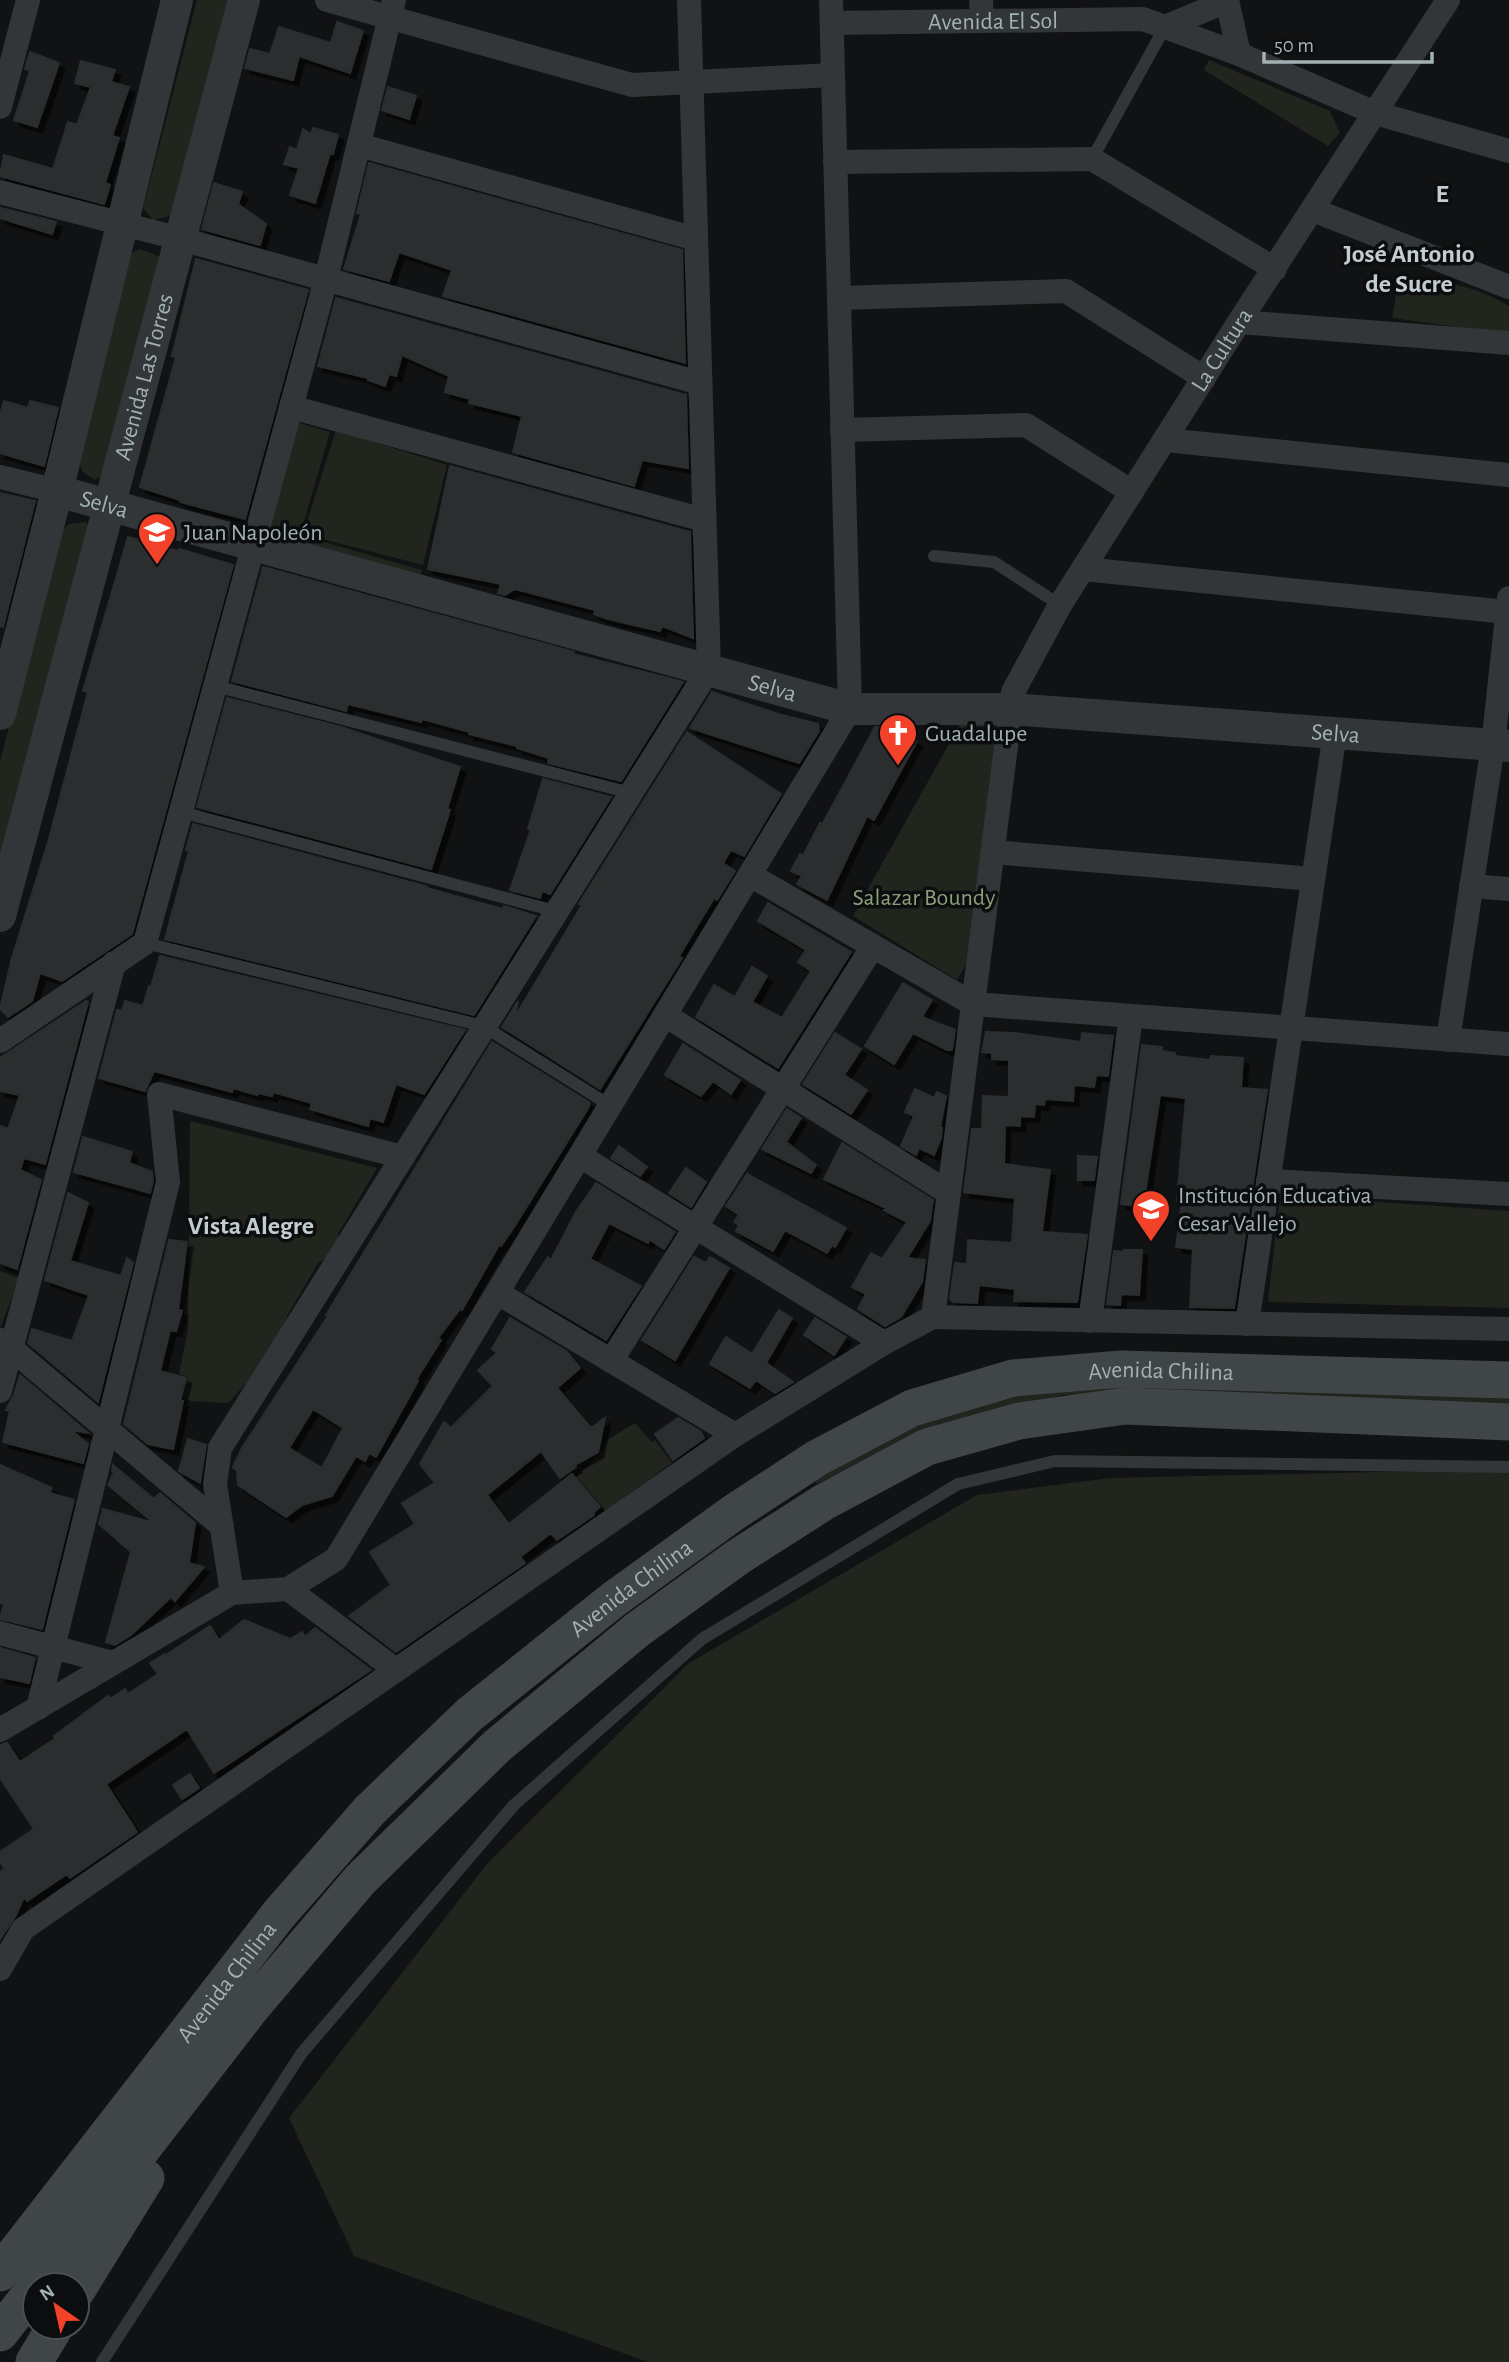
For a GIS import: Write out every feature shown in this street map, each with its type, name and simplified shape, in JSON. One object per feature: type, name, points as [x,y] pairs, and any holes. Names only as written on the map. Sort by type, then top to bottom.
[{"type":"main road","name":"Avenida Chilina","points":[[0,2273],[279,1913],[370,1810],[470,1714],[614,1599],[733,1513],[817,1458],[912,1408],[1013,1378],[1121,1369],[1509,1380]]},
{"type":"main road","name":"Avenida Chilina","points":[[48,2271],[252,2007],[360,1880],[497,1746],[626,1639],[738,1557],[824,1502],[927,1447],[1018,1421],[1125,1406],[1509,1422]]},
{"type":"main road","points":[[89,2271],[252,2007]]},
{"type":"main road","name":"Avenida Chilina","points":[[0,2333],[21,2306]]},
{"type":"main road","points":[[34,2362],[47,2341]]},
{"type":"street","points":[[0,107],[28,0]]},
{"type":"street","points":[[0,714],[11,626],[57,492],[177,0]]},
{"type":"street","name":"Avenida Las Torres","points":[[0,916],[244,0]]},
{"type":"street","points":[[327,0],[392,9],[632,85],[833,75]]},
{"type":"street","points":[[232,1593],[215,1483],[220,1448],[709,668],[689,0]]},
{"type":"street","points":[[1166,27],[1227,0],[1239,54]]},
{"type":"street","name":"La Cultura","points":[[933,1317],[1013,692],[1060,605],[1448,0]]},
{"type":"street","points":[[0,1041],[145,943],[326,279],[392,9]]},
{"type":"street","name":"Avenida El Sol","points":[[831,12],[981,11],[1143,19],[1239,54],[1375,113],[1509,150]]},
{"type":"street","points":[[0,1730],[232,1593],[288,1589],[336,1559],[850,709],[831,12]]},
{"type":"street","points":[[359,145],[696,239]]},
{"type":"street","points":[[835,162],[1092,159],[1275,269]]},
{"type":"street","points":[[0,192],[181,239],[700,383]]},
{"type":"street","points":[[1313,209],[1509,287]]},
{"type":"street","points":[[839,299],[1066,291],[1204,378]]},
{"type":"street","points":[[1239,322],[1509,343]]},
{"type":"street","points":[[291,407],[704,520]]},
{"type":"street","points":[[842,430],[1026,425],[1132,492]]},
{"type":"street","points":[[1165,440],[1509,475]]},
{"type":"street","points":[[0,477],[57,492]]},
{"type":"street","name":"Selva","points":[[57,492],[709,668],[850,709],[1011,709],[1501,746]]},
{"type":"street","points":[[1083,569],[1508,605],[1501,746],[1471,886],[1448,1040]]},
{"type":"street","points":[[1247,1324],[1335,733]]},
{"type":"street","points":[[993,852],[1313,879]]},
{"type":"street","points":[[750,875],[973,1004],[1509,1044]]},
{"type":"street","points":[[1471,886],[1509,889]]},
{"type":"street","points":[[611,1361],[873,946]]},
{"type":"street","points":[[0,1391],[5,1344],[114,963]]},
{"type":"street","points":[[665,1015],[949,1193]]},
{"type":"street","points":[[1090,1321],[1131,1016]]},
{"type":"street","points":[[38,1708],[51,1646],[168,1182],[159,1094],[403,1157]]},
{"type":"street","points":[[580,1156],[884,1343]]},
{"type":"street","points":[[1268,1181],[1509,1194]]},
{"type":"street","points":[[498,1293],[734,1435]]},
{"type":"street","points":[[0,1969],[23,1929],[734,1435],[884,1343],[933,1317],[1509,1329]]},
{"type":"street","points":[[5,1344],[222,1526]]},
{"type":"street","points":[[288,1589],[396,1670]]},
{"type":"street","points":[[0,1633],[113,1663]]},
{"type":"lane","points":[[1092,159],[1166,27]]},
{"type":"lane","points":[[934,556],[994,562],[1060,605]]},
{"type":"lane","points":[[215,686],[631,793]]},
{"type":"lane","points":[[181,812],[555,911]]},
{"type":"lane","points":[[145,943],[483,1026],[611,1106]]},
{"type":"lane","points":[[102,2362],[301,2054],[514,1805],[702,1639],[958,1484],[1055,1461],[1509,1467]]},
{"type":"green space","points":[[197,0],[237,0],[177,214],[153,220],[143,208]]},
{"type":"green space","points":[[1209,60],[1330,111],[1340,133],[1328,146],[1204,70]]},
{"type":"green space","points":[[140,249],[158,256],[164,262],[109,471],[95,480],[83,472],[78,461],[130,254]]},
{"type":"green space","points":[[1399,276],[1456,285],[1495,298],[1509,306],[1509,334],[1392,318]]},
{"type":"green space","points":[[293,421],[330,432],[300,535],[422,570],[418,584],[258,539]]},
{"type":"green space","points":[[336,430],[447,465],[423,565],[303,534]]},
{"type":"green space","points":[[86,522],[92,529],[0,864],[0,761],[59,534],[69,524]]},
{"type":"green space","name":"Salazar Boundy","points":[[960,724],[998,726],[971,955],[957,980],[853,916]]},
{"type":"green space","points":[[190,1121],[377,1168],[338,1234],[342,1241],[329,1257],[318,1263],[287,1316],[285,1334],[277,1350],[228,1403],[191,1401],[182,1397],[188,1377],[179,1374],[188,1329]]},
{"type":"green space","points":[[1280,1195],[1509,1211],[1509,1308],[1268,1302]]},
{"type":"green space","points":[[0,1271],[19,1278],[0,1329]]},
{"type":"green space","points":[[1045,1385],[1509,1394],[1509,1407],[1183,1396],[1063,1395],[918,1434],[817,1484],[811,1475],[915,1423]]},
{"type":"green space","points":[[635,1423],[652,1442],[655,1440],[672,1463],[605,1511],[576,1477],[602,1452],[607,1440]]},
{"type":"green space","points":[[1509,1469],[1509,2362],[648,2362],[354,2256],[289,2118],[487,1864],[689,1663],[977,1495],[1110,1478]]},
{"type":"building","points":[[337,22],[363,31],[350,73],[299,56],[293,80],[245,68],[250,49],[270,54],[279,27],[331,43]]},
{"type":"building","points":[[30,52],[59,63],[37,127],[14,120],[30,71],[25,69]]},
{"type":"building","points":[[81,61],[115,70],[111,82],[129,87],[112,136],[119,138],[105,183],[110,185],[104,204],[0,176],[4,155],[53,169],[68,122],[77,125],[91,87],[75,83]]},
{"type":"building","points":[[388,87],[416,96],[409,119],[382,110]]},
{"type":"building","points":[[313,128],[338,135],[315,203],[290,195],[299,168],[284,164],[290,147],[297,150],[303,129],[311,134]]},
{"type":"building","points":[[369,163],[682,250],[685,363],[443,296],[452,270],[399,252],[389,281],[344,269],[361,214],[357,213]]},
{"type":"building","points":[[214,183],[242,192],[238,204],[266,224],[260,245],[202,229]]},
{"type":"building","points":[[1,208],[56,222],[52,234],[0,218]]},
{"type":"building","points":[[196,259],[308,290],[245,519],[180,502],[140,487],[176,357],[172,356]]},
{"type":"building","points":[[336,298],[686,395],[688,468],[642,460],[634,486],[513,452],[522,416],[469,403],[470,399],[445,392],[449,376],[402,355],[396,376],[389,374],[385,386],[368,378],[318,366]]},
{"type":"building","points":[[4,401],[28,408],[30,401],[58,408],[44,466],[0,453],[0,414]]},
{"type":"building","points":[[450,466],[690,532],[693,638],[662,626],[660,631],[608,619],[594,614],[595,610],[515,589],[505,595],[498,593],[501,584],[428,569]]},
{"type":"building","points":[[0,493],[35,501],[3,627],[0,626]]},
{"type":"building","points":[[128,537],[233,565],[132,934],[62,981],[40,973],[32,1001],[8,1017],[0,1009],[12,958],[49,839],[88,692],[83,691]]},
{"type":"building","points":[[263,567],[683,682],[621,781],[548,763],[549,758],[517,746],[422,719],[421,722],[348,704],[346,711],[232,681]]},
{"type":"building","points":[[712,692],[818,724],[819,731],[799,763],[690,728]]},
{"type":"building","points":[[227,698],[341,727],[460,767],[447,809],[450,810],[431,869],[197,807]]},
{"type":"building","points":[[875,727],[891,727],[917,741],[874,820],[867,816],[827,900],[797,884],[802,876],[791,871],[800,854],[803,856],[820,823],[822,825]]},
{"type":"building","points":[[687,732],[781,794],[744,856],[731,850],[723,863],[735,871],[717,900],[714,898],[679,956],[682,958],[600,1089],[502,1027],[518,1001],[515,1017],[582,905],[579,904]]},
{"type":"building","points":[[543,779],[611,797],[550,894],[542,891],[540,898],[510,890],[531,829],[528,829]]},
{"type":"building","points":[[193,824],[536,916],[474,1015],[165,939],[189,851],[186,850]]},
{"type":"building","points":[[768,903],[851,952],[778,1068],[696,1017],[714,985],[735,997],[752,967],[767,976],[752,1002],[782,1018],[811,971],[798,962],[806,950],[758,921]]},
{"type":"building","points":[[160,956],[465,1030],[424,1094],[396,1084],[383,1122],[370,1118],[368,1126],[310,1109],[312,1103],[273,1092],[272,1096],[257,1095],[233,1088],[232,1092],[154,1071],[145,1091],[99,1078],[117,1010],[122,1011],[125,1001],[143,1006]]},
{"type":"building","points":[[903,983],[932,1000],[922,1017],[955,1030],[952,1050],[913,1033],[894,1064],[865,1046]]},
{"type":"building","points":[[88,1002],[45,1164],[24,1158],[20,1170],[41,1180],[17,1269],[0,1263],[0,1126],[8,1129],[20,1095],[0,1091],[0,1058]]},
{"type":"building","points":[[986,1032],[1081,1042],[1082,1033],[1113,1036],[1108,1076],[1096,1075],[1094,1087],[1074,1085],[1073,1101],[1045,1099],[1044,1105],[1035,1104],[1034,1117],[1020,1116],[1020,1126],[1005,1125],[1004,1164],[1050,1170],[1042,1232],[1087,1235],[1077,1302],[1014,1301],[1015,1289],[979,1285],[977,1303],[953,1302],[950,1299],[955,1263],[967,1264],[968,1240],[1012,1243],[1015,1198],[964,1192],[972,1129],[982,1129],[983,1096],[1009,1097],[1009,1060],[992,1059],[992,1053],[982,1052]]},
{"type":"building","points":[[835,1033],[861,1049],[844,1075],[867,1090],[851,1114],[803,1084]]},
{"type":"building","points":[[492,1042],[590,1103],[514,1227],[501,1246],[499,1245],[462,1310],[460,1309],[438,1338],[441,1340],[416,1380],[418,1381],[376,1457],[369,1453],[365,1461],[356,1456],[332,1496],[302,1505],[286,1517],[238,1485],[237,1471],[233,1467],[242,1448],[328,1316],[326,1315]],"holes":[[[313,1409],[343,1428],[322,1468],[289,1448]]]},
{"type":"building","points":[[683,1044],[740,1080],[731,1094],[713,1081],[701,1096],[665,1075]]},
{"type":"building","points":[[1142,1045],[1162,1047],[1162,1051],[1175,1053],[1175,1056],[1210,1060],[1211,1056],[1243,1058],[1241,1088],[1267,1090],[1234,1308],[1190,1307],[1193,1249],[1176,1247],[1182,1202],[1177,1201],[1186,1098],[1160,1095],[1143,1207],[1121,1204]]},
{"type":"building","points":[[915,1089],[934,1098],[937,1092],[946,1096],[940,1128],[941,1138],[934,1155],[919,1148],[916,1155],[901,1146],[914,1116],[905,1112]]},
{"type":"building","points":[[787,1109],[801,1118],[786,1142],[816,1165],[811,1173],[762,1149]]},
{"type":"building","points":[[83,1137],[132,1152],[129,1163],[152,1172],[150,1193],[74,1172]]},
{"type":"building","points":[[842,1143],[933,1200],[930,1221],[907,1258],[925,1260],[922,1282],[901,1317],[885,1326],[858,1309],[866,1294],[852,1287],[871,1253],[882,1259],[907,1222],[884,1210],[886,1208],[824,1179]]},
{"type":"building","points":[[619,1146],[647,1167],[640,1176],[611,1158]]},
{"type":"building","points":[[1078,1156],[1097,1157],[1094,1180],[1078,1180]]},
{"type":"building","points":[[686,1168],[706,1182],[691,1207],[669,1193]]},
{"type":"building","points":[[747,1174],[846,1228],[835,1247],[832,1245],[827,1253],[785,1230],[773,1251],[736,1231],[739,1225],[734,1222],[739,1215],[726,1206]]},
{"type":"building","points":[[596,1183],[675,1232],[664,1249],[649,1239],[648,1243],[609,1223],[590,1259],[641,1286],[606,1340],[525,1292],[548,1257],[551,1260],[576,1212]]},
{"type":"building","points":[[68,1193],[88,1203],[70,1261],[121,1276],[127,1258],[133,1263],[98,1402],[28,1343],[32,1329],[72,1341],[89,1295],[45,1280]]},
{"type":"building","points":[[169,1240],[187,1242],[178,1310],[182,1311],[176,1331],[170,1330],[160,1371],[186,1378],[173,1449],[148,1444],[124,1424]]},
{"type":"building","points":[[1142,1250],[1139,1295],[1121,1294],[1120,1305],[1107,1304],[1114,1251]]},
{"type":"building","points":[[694,1257],[706,1263],[710,1257],[729,1268],[675,1360],[642,1340]]},
{"type":"building","points":[[779,1310],[792,1318],[766,1363],[793,1382],[775,1393],[756,1380],[750,1388],[710,1364],[726,1337],[752,1354]]},
{"type":"building","points":[[510,1318],[566,1351],[580,1368],[557,1388],[591,1428],[605,1418],[598,1452],[575,1465],[576,1467],[560,1478],[541,1451],[487,1495],[509,1524],[572,1474],[600,1507],[594,1515],[557,1540],[551,1533],[520,1557],[525,1563],[396,1652],[349,1616],[391,1585],[370,1552],[415,1524],[402,1503],[435,1483],[420,1464],[444,1422],[451,1428],[493,1386],[478,1370],[497,1353],[492,1349]]},
{"type":"building","points":[[815,1318],[846,1337],[834,1355],[804,1335]]},
{"type":"building","points":[[20,1375],[88,1433],[71,1430],[88,1444],[83,1463],[3,1442],[10,1411],[6,1410]]},
{"type":"building","points":[[678,1418],[700,1431],[704,1438],[673,1460],[655,1434]]},
{"type":"building","points":[[188,1439],[206,1445],[200,1483],[179,1471]]},
{"type":"building","points":[[0,1465],[52,1488],[50,1493],[74,1500],[42,1629],[0,1619],[4,1604],[0,1603]]},
{"type":"building","points":[[113,1465],[154,1499],[160,1493],[195,1523],[189,1563],[204,1567],[175,1601],[171,1597],[131,1635],[115,1645],[106,1642],[131,1552],[99,1524],[103,1509],[154,1523],[108,1485],[114,1472]]},
{"type":"building","points":[[244,1620],[290,1639],[302,1632],[305,1637],[315,1628],[371,1670],[214,1773],[187,1729],[106,1784],[137,1832],[70,1878],[67,1874],[27,1901],[24,1897],[15,1917],[0,1939],[0,1872],[5,1869],[0,1862],[0,1852],[34,1829],[0,1778],[0,1745],[7,1743],[20,1762],[56,1738],[54,1736],[108,1696],[110,1699],[125,1689],[128,1694],[158,1674],[150,1663],[210,1626],[219,1640]]},
{"type":"building","points":[[0,1648],[35,1658],[29,1683],[0,1677]]},
{"type":"building","points":[[190,1774],[199,1788],[182,1799],[173,1785]]},
{"type":"place","name":"Juan Napoleón","points":[[157,566]]},
{"type":"place","name":"Guadalupe","points":[[898,767]]},
{"type":"place","name":"Institución Educativa Cesar Vallejo","points":[[1151,1243]]},
{"type":"district","name":"E","points":[[1442,193]]},
{"type":"district","name":"José Antonio de Sucre","points":[[1409,268]]},
{"type":"district","name":"Vista Alegre","points":[[251,1225]]}]
